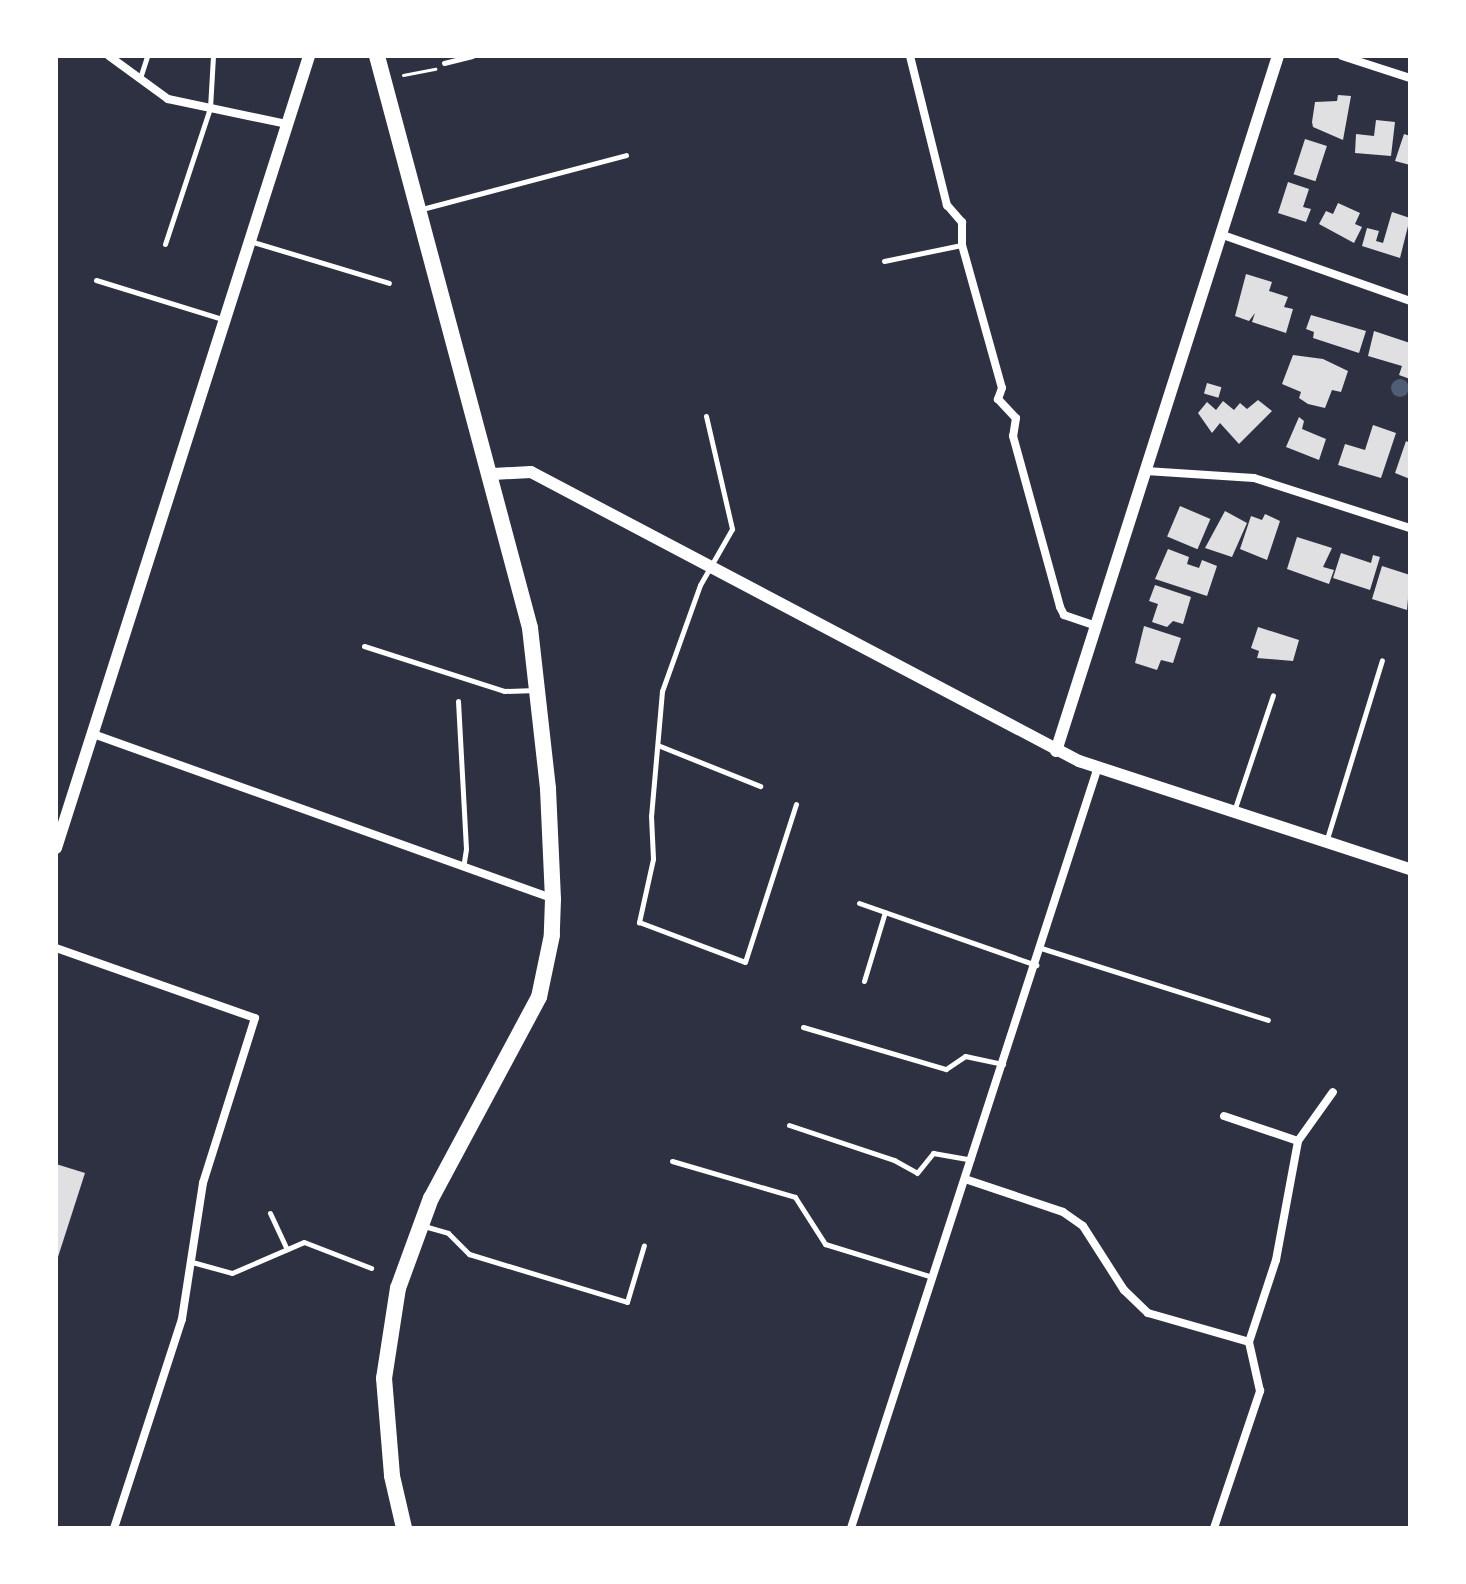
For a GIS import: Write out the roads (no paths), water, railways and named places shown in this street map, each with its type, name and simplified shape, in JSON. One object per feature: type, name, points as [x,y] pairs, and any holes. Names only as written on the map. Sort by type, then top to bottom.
[{"type":"main road","points":[[377,56],[493,474],[530,628],[539,690],[553,899],[552,935],[539,997],[420,1225],[398,1288],[384,1378],[390,1460],[404,1528]]},
{"type":"street","points":[[109,56],[168,99],[287,124]]},
{"type":"street","points":[[56,848],[96,735],[309,56]]},
{"type":"street","points":[[910,56],[947,205],[962,222],[962,245],[1002,388],[998,399],[1016,418],[1013,436],[1060,607],[1064,615],[1093,625]]},
{"type":"street","points":[[1056,751],[1093,625],[1146,471],[1278,56]]},
{"type":"street","points":[[1342,56],[1410,78]]},
{"type":"street","points":[[1220,234],[1410,301]]},
{"type":"street","points":[[1146,471],[1254,478],[1410,528]]},
{"type":"street","points":[[493,474],[531,472],[1056,751],[1410,869]]},
{"type":"street","points":[[96,735],[553,899]]},
{"type":"street","points":[[851,1528],[968,1180],[1098,767]]},
{"type":"street","points":[[56,948],[255,1018],[203,1183],[182,1319],[114,1528]]},
{"type":"street","points":[[1214,1528],[1260,1391],[1249,1342],[1276,1260],[1298,1141],[1333,1092]]},
{"type":"street","points":[[1224,1116],[1298,1141]]},
{"type":"street","points":[[968,1180],[1073,1219],[1095,1242],[1124,1290],[1148,1313],[1249,1342]]},
{"type":"lane","points":[[140,78],[147,56]]},
{"type":"lane","points":[[165,244],[210,108],[213,56]]},
{"type":"lane","points":[[444,63],[472,56]]},
{"type":"lane","points":[[420,210],[626,155]]},
{"type":"lane","points":[[250,241],[389,283]]},
{"type":"lane","points":[[884,261],[962,245]]},
{"type":"lane","points":[[96,280],[226,320]]},
{"type":"lane","points":[[706,416],[732,529],[713,568],[700,585],[662,691],[660,746],[651,816],[653,859],[639,922],[745,962],[796,804]]},
{"type":"lane","points":[[364,646],[504,691],[539,690]]},
{"type":"lane","points":[[1326,842],[1382,660]]},
{"type":"lane","points":[[1234,812],[1273,695]]},
{"type":"lane","points":[[458,701],[466,849],[463,867]]},
{"type":"lane","points":[[660,746],[760,786]]},
{"type":"lane","points":[[859,903],[1036,965]]},
{"type":"lane","points":[[864,981],[885,912]]},
{"type":"lane","points":[[1041,948],[1268,1020]]},
{"type":"lane","points":[[803,1027],[946,1069],[965,1056],[1004,1064]]},
{"type":"lane","points":[[789,1125],[894,1160],[917,1173],[933,1153],[974,1161]]},
{"type":"lane","points":[[672,1161],[795,1197],[825,1244],[933,1277]]},
{"type":"lane","points":[[270,1213],[287,1249]]},
{"type":"lane","points":[[420,1225],[448,1233],[469,1254],[627,1302],[644,1245]]},
{"type":"lane","points":[[191,1262],[232,1273],[304,1242],[371,1268]]},
{"type":"water","points":[[1400,379],[1409,388],[1400,397],[1391,388]]}]
